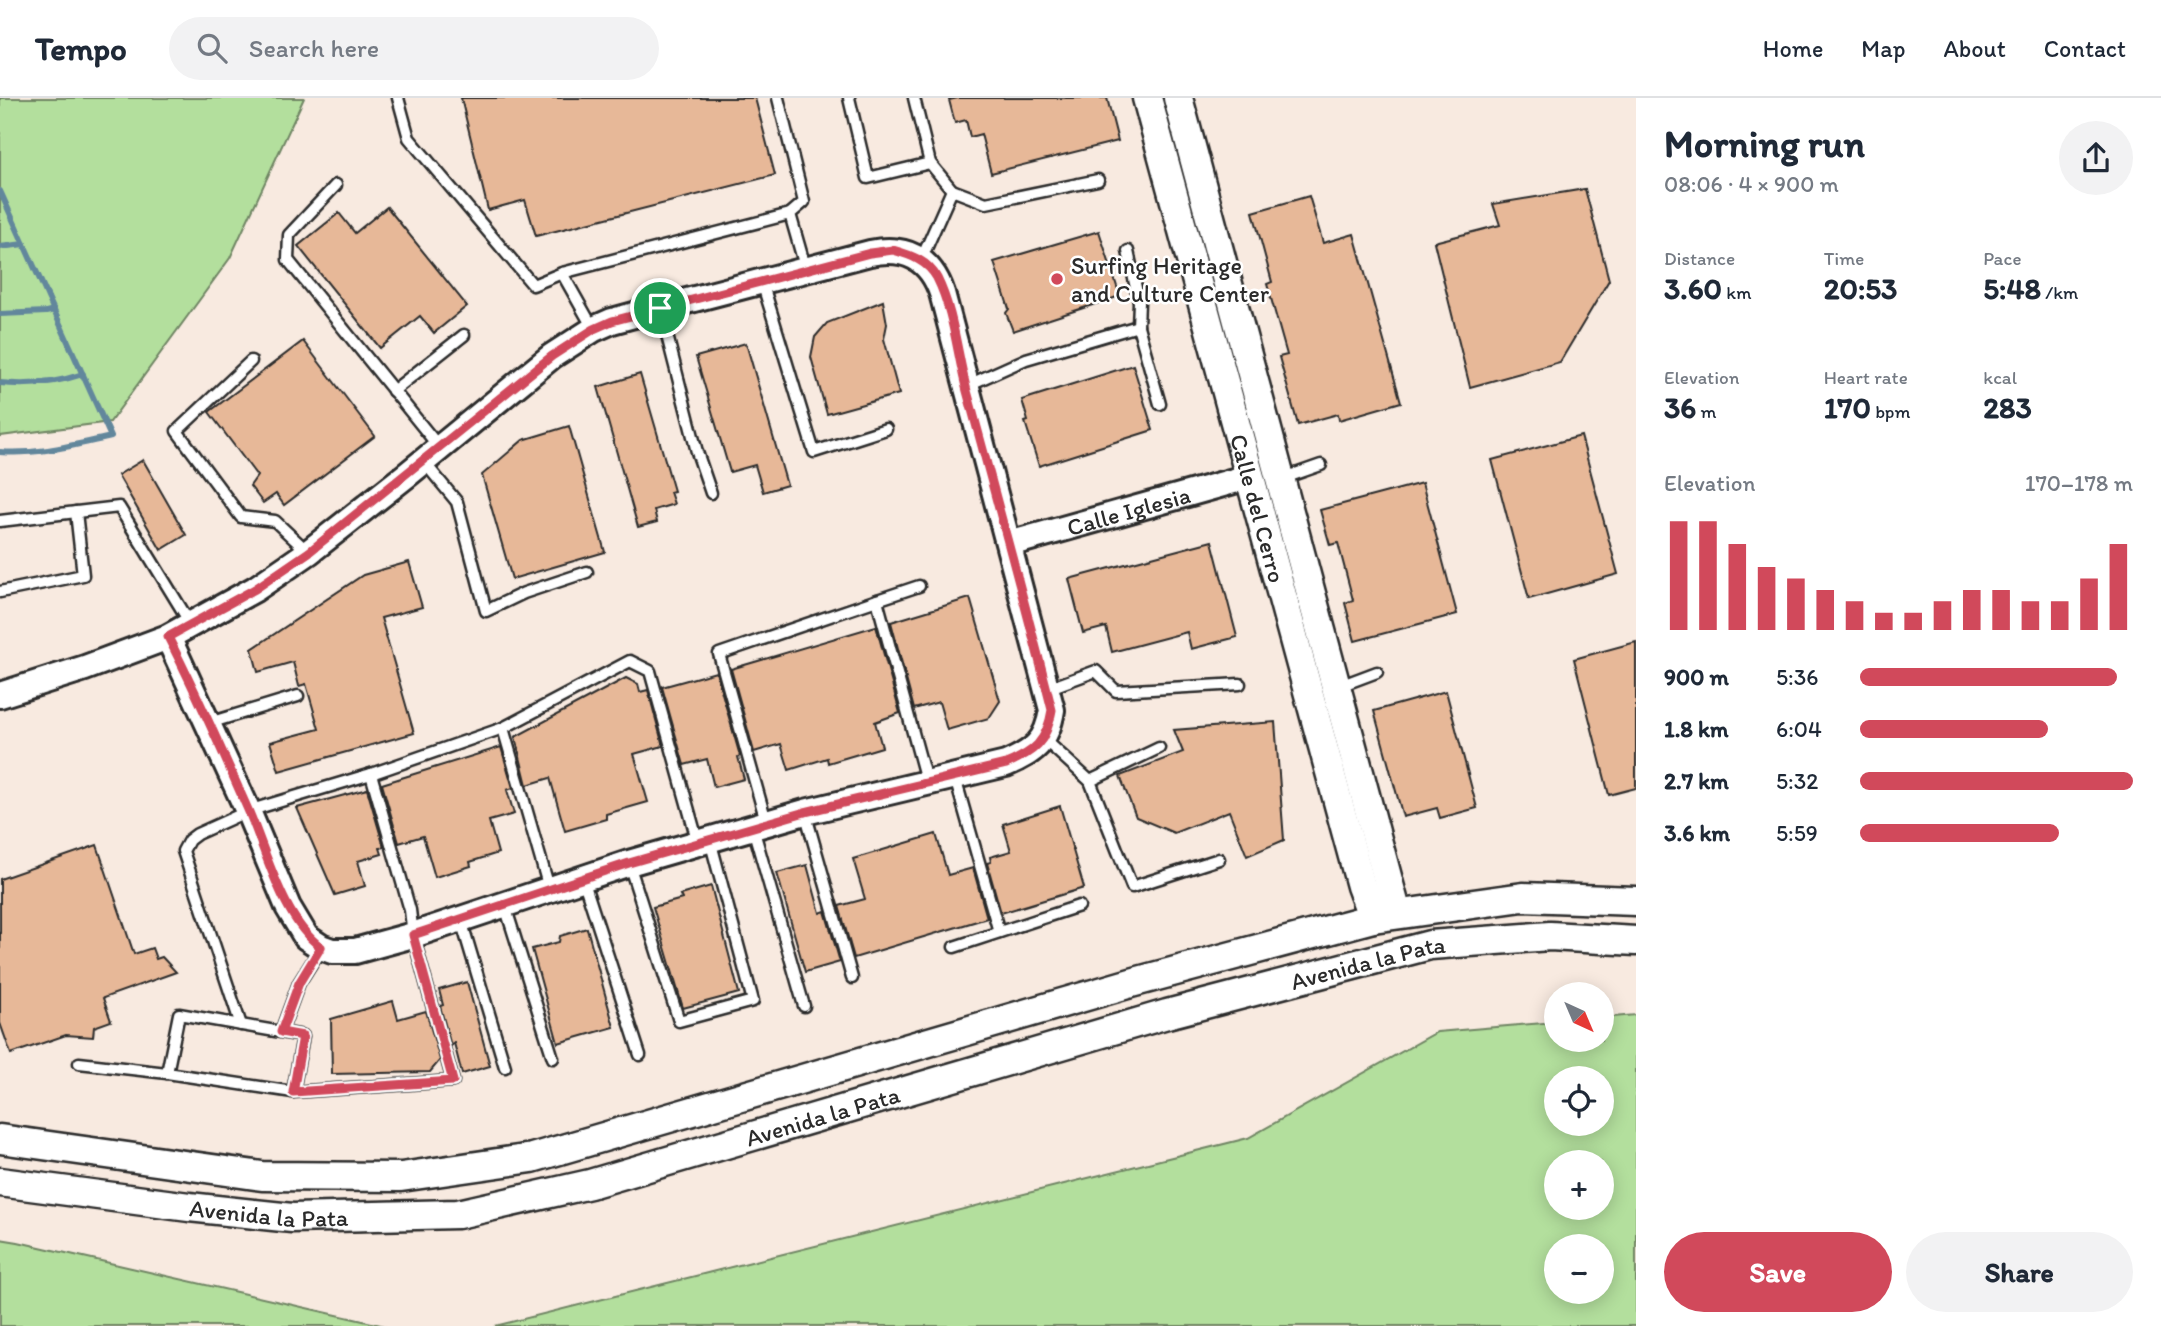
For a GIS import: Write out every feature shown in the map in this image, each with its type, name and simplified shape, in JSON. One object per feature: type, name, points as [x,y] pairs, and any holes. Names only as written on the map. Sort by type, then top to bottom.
[{"type":"main road","name":"Calle del Cerro","points":[[1147,98],[1361,886],[1385,916]]},
{"type":"main road","name":"Calle del Cerro","points":[[1178,98],[1336,687],[1385,916]]},
{"type":"main road","name":"Avenida la Pata","points":[[0,1139],[262,1176],[401,1177],[532,1158],[1131,984],[1385,916],[1523,897],[1636,901]]},
{"type":"main road","points":[[1385,916],[1430,945]]},
{"type":"main road","name":"Avenida la Pata","points":[[0,1182],[189,1207],[292,1217],[458,1214],[590,1184],[1167,1013],[1430,945],[1550,936],[1636,941]]},
{"type":"street","points":[[0,695],[85,668],[168,637],[255,589],[309,552],[552,356],[594,329],[612,321],[660,308],[883,251],[909,254],[921,261],[930,268],[942,293],[1052,710],[1044,738],[1027,755],[1006,764],[805,812],[629,863],[413,935],[355,951],[332,951],[306,937],[292,915],[248,811],[168,637]]},
{"type":"street","name":"Calle Iglesia","points":[[1009,544],[1248,477]]},
{"type":"lane","points":[[398,98],[410,138],[533,285],[562,273],[790,214],[804,202],[778,98]]},
{"type":"lane","points":[[849,98],[868,178],[930,163]]},
{"type":"lane","points":[[914,98],[930,163],[952,190],[986,203],[1098,180]]},
{"type":"lane","points":[[336,185],[289,235],[288,260],[393,391],[431,455],[457,502],[485,611],[524,593],[587,572]]},
{"type":"lane","points":[[921,261],[952,190]]},
{"type":"lane","points":[[790,214],[806,270]]},
{"type":"lane","points":[[1128,251],[1139,302],[1138,326],[1160,404]]},
{"type":"lane","points":[[562,273],[594,329]]},
{"type":"lane","points":[[761,281],[814,452],[886,429]]},
{"type":"lane","points":[[660,308],[697,452],[711,493]]},
{"type":"lane","points":[[965,387],[1026,359],[1138,326]]},
{"type":"lane","points":[[393,391],[464,335]]},
{"type":"lane","points":[[251,361],[177,431],[241,517],[275,521],[309,552]]},
{"type":"lane","points":[[1280,479],[1321,465]]},
{"type":"lane","points":[[0,521],[119,507],[191,625]]},
{"type":"lane","points":[[0,592],[83,575],[76,512]]},
{"type":"lane","points":[[804,1006],[719,654],[919,586]]},
{"type":"lane","points":[[877,600],[927,784]]},
{"type":"lane","points":[[241,1025],[183,851],[189,840],[248,811],[371,774],[503,728],[630,661],[650,671],[753,1001],[678,1021],[629,863]]},
{"type":"lane","points":[[1046,689],[1096,671],[1116,691],[1240,684]]},
{"type":"lane","points":[[1336,687],[1377,672]]},
{"type":"lane","points":[[208,723],[298,696]]},
{"type":"lane","points":[[503,728],[550,889]]},
{"type":"lane","points":[[1044,738],[1090,781],[1132,887],[1219,859]]},
{"type":"lane","points":[[1090,781],[1159,748]]},
{"type":"lane","points":[[79,1063],[293,1092],[453,1081],[413,935],[410,910],[371,774]]},
{"type":"lane","points":[[955,778],[999,932]]},
{"type":"lane","points":[[805,812],[852,978]]},
{"type":"lane","points":[[583,878],[639,1055]]},
{"type":"lane","points":[[505,905],[553,1058]]},
{"type":"lane","points":[[954,947],[1079,906]]},
{"type":"lane","points":[[460,919],[505,1067]]},
{"type":"lane","points":[[281,1032],[299,983],[321,947]]},
{"type":"lane","points":[[167,1073],[179,1014],[303,1036],[293,1092]]},
{"type":"green space","points":[[0,98],[304,98],[230,258],[110,422],[0,436]]},
{"type":"green space","points":[[1636,1015],[1636,1326],[495,1326],[1248,1138],[1437,1032],[1544,1023],[1544,1052],[1614,1052],[1614,1017]]},
{"type":"green space","points":[[0,1239],[18,1242],[385,1326],[0,1326]]},
{"type":"building","points":[[461,98],[755,98],[775,175],[536,236],[525,200],[488,210]]},
{"type":"building","points":[[1107,98],[1118,141],[991,173],[981,134],[970,137],[966,120],[955,123],[949,100]]},
{"type":"building","points":[[1585,189],[1609,280],[1560,362],[1470,387],[1434,242],[1500,225],[1493,204]]},
{"type":"building","points":[[1309,196],[1323,243],[1354,234],[1401,402],[1339,420],[1338,414],[1298,425],[1279,357],[1287,355],[1267,284],[1272,282],[1253,212]]},
{"type":"building","points":[[387,207],[467,306],[434,333],[420,316],[380,348],[298,246],[339,213],[355,233]]},
{"type":"building","name":"Surfing Heritage and Culture Center","points":[[1099,231],[1120,296],[1013,331],[994,262]]},
{"type":"building","points":[[883,301],[887,324],[884,339],[899,394],[827,414],[811,357],[815,337],[827,323]]},
{"type":"building","points":[[303,341],[375,436],[284,505],[276,494],[263,503],[250,486],[257,476],[209,412]]},
{"type":"building","points":[[746,343],[787,485],[763,492],[755,465],[730,472],[696,357]]},
{"type":"building","points":[[1133,365],[1153,430],[1039,466],[1025,422],[1028,421],[1022,400]]},
{"type":"building","points":[[640,374],[674,491],[670,492],[674,504],[654,510],[657,522],[638,527],[598,387]]},
{"type":"building","points":[[569,426],[605,552],[512,579],[482,475],[523,440]]},
{"type":"building","points":[[1581,436],[1618,574],[1529,599],[1492,460]]},
{"type":"building","points":[[143,460],[186,535],[161,550],[118,475]]},
{"type":"building","points":[[1422,483],[1457,614],[1355,641],[1345,603],[1353,600],[1338,543],[1330,545],[1320,510]]},
{"type":"building","points":[[1212,541],[1237,637],[1191,649],[1187,632],[1112,652],[1106,627],[1083,633],[1069,579]]},
{"type":"building","points":[[409,562],[422,607],[381,618],[414,733],[279,771],[270,742],[319,729],[306,684],[299,686],[293,662],[258,672],[252,649],[363,575]]},
{"type":"building","points":[[970,598],[1000,701],[989,718],[947,730],[939,702],[914,709],[891,622]]},
{"type":"building","points":[[876,626],[900,713],[875,722],[882,747],[828,763],[827,758],[789,770],[781,744],[754,752],[731,669]]},
{"type":"building","points":[[1636,642],[1636,788],[1609,795],[1574,659]]},
{"type":"building","points":[[716,672],[744,779],[714,787],[707,759],[684,765],[662,687]]},
{"type":"building","points":[[626,678],[638,684],[640,692],[648,690],[663,746],[634,754],[648,802],[606,814],[606,819],[565,831],[550,778],[527,785],[515,737]]},
{"type":"building","points":[[1446,691],[1477,808],[1440,818],[1437,808],[1403,817],[1374,711]]},
{"type":"building","points":[[1275,722],[1284,840],[1247,856],[1229,811],[1174,833],[1136,817],[1120,776],[1183,752],[1174,730]]},
{"type":"building","points":[[501,747],[513,788],[507,790],[514,814],[489,821],[498,853],[470,862],[471,866],[435,877],[423,836],[399,843],[382,784]]},
{"type":"building","points":[[367,789],[384,847],[380,848],[382,854],[358,861],[365,886],[335,895],[297,808]]},
{"type":"building","points":[[1060,806],[1084,888],[1001,913],[987,863],[991,862],[990,857],[1011,851],[1003,824]]},
{"type":"building","points":[[936,834],[948,875],[973,868],[987,918],[854,958],[839,906],[865,899],[853,859]]},
{"type":"building","points":[[97,845],[134,954],[152,948],[156,959],[162,957],[176,972],[103,998],[111,1021],[94,1027],[93,1037],[66,1035],[11,1054],[0,1023],[0,879]]},
{"type":"building","points":[[807,865],[820,913],[825,911],[840,962],[805,972],[777,873]]},
{"type":"building","points":[[711,886],[739,993],[683,1008],[653,907],[682,899],[680,895]]},
{"type":"building","points":[[587,928],[614,1027],[558,1043],[532,949],[559,942],[560,936]]},
{"type":"building","points":[[467,982],[490,1066],[462,1074],[440,1006],[443,1005],[439,990]]},
{"type":"building","points":[[393,1001],[398,1019],[426,1011],[440,1060],[430,1072],[332,1074],[331,1019]]},
{"type":"waterway","points":[[0,191],[111,437],[42,451],[0,452]]},
{"type":"waterway","points":[[0,247],[24,244]]},
{"type":"waterway","points":[[0,314],[54,310]]},
{"type":"waterway","points":[[0,383],[42,383],[83,374]]},
{"type":"place","name":"Surfing Heritage and Culture Center","points":[[1057,279]]},
{"type":"route","points":[[893,250],[909,254],[930,268],[937,278],[948,313],[965,387],[1052,710],[1044,738],[1027,755],[1006,764],[805,812],[629,863],[413,935],[453,1081],[293,1092],[303,1036],[281,1032],[299,983],[321,947],[306,937],[288,907],[248,811],[168,637],[255,589],[309,552],[552,356],[594,329],[612,321],[660,308],[883,251],[893,250]]}]
